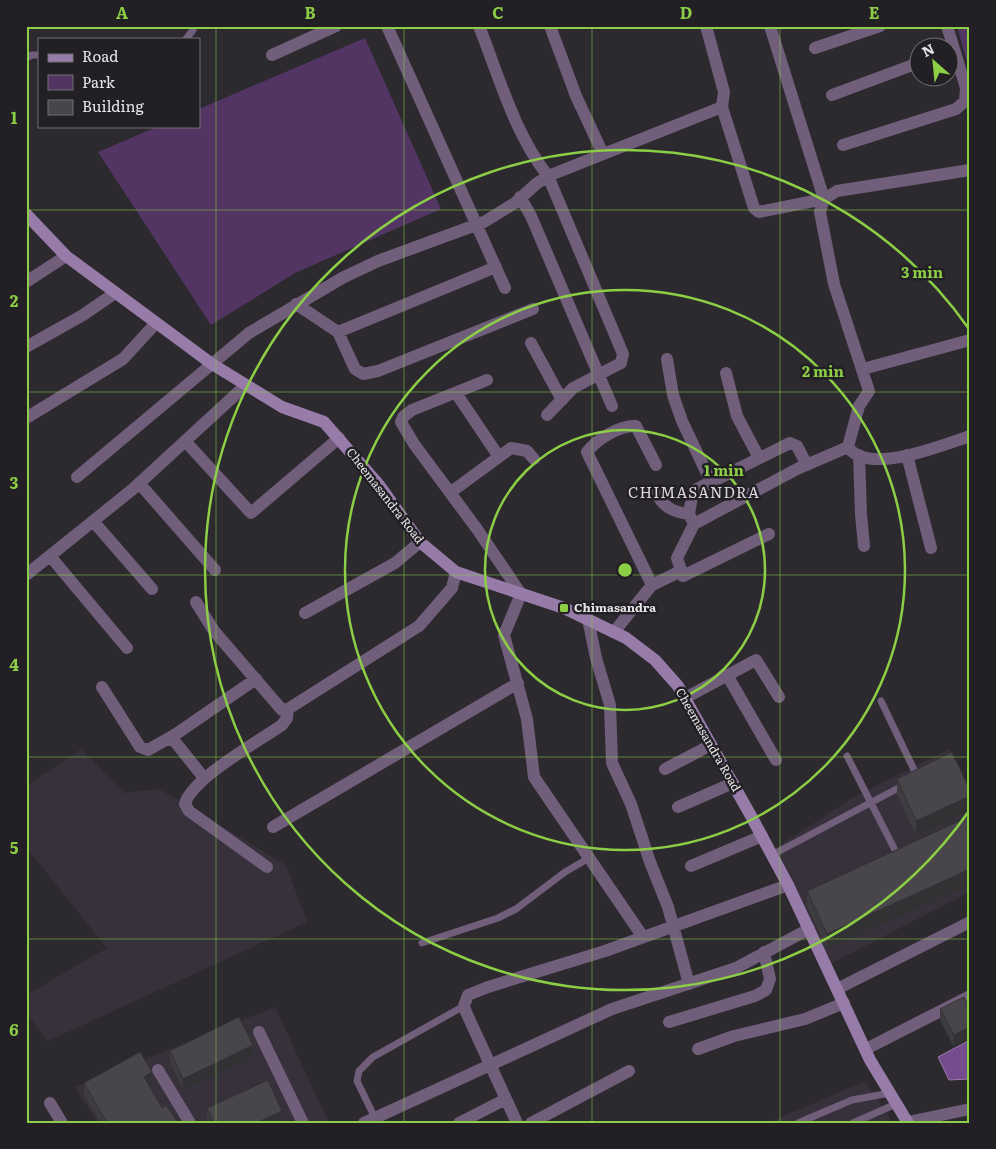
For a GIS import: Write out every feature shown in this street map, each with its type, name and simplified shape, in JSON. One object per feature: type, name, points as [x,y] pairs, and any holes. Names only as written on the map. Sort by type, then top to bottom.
[{"type":"street","points":[[272,55],[336,26]]},
{"type":"street","points":[[386,26],[436,139],[478,224],[505,288]]},
{"type":"street","points":[[479,26],[517,124],[537,162],[548,176],[623,354],[621,363],[573,388],[547,415]]},
{"type":"street","points":[[550,26],[576,96],[603,154]]},
{"type":"street","points":[[706,26],[724,92],[722,107],[754,208],[760,212],[824,199],[836,192],[970,170]]},
{"type":"street","points":[[770,26],[824,199],[820,212],[834,284],[870,391],[859,406],[848,447]]},
{"type":"street","points":[[815,48],[880,26]]},
{"type":"street","points":[[832,95],[908,67]]},
{"type":"street","points":[[843,145],[956,109],[965,101],[966,88],[958,69]]},
{"type":"street","points":[[77,477],[249,333],[296,304],[378,261],[496,216],[548,176],[722,107]]},
{"type":"street","points":[[520,197],[529,211],[612,406]]},
{"type":"street","name":"Cheemasandra Road","points":[[26,214],[40,231],[66,256],[212,364],[282,407],[324,422],[379,485],[420,542],[456,572],[564,608],[626,638],[655,660],[678,686],[800,904],[809,929],[866,1049],[908,1122]]},
{"type":"street","points":[[26,282],[66,256]]},
{"type":"street","points":[[338,332],[496,267]]},
{"type":"street","points":[[26,347],[83,315],[116,292]]},
{"type":"street","points":[[296,304],[338,332],[355,369],[363,374],[378,372],[533,309]]},
{"type":"street","points":[[26,418],[123,359],[156,323]]},
{"type":"street","points":[[863,368],[970,340]]},
{"type":"street","points":[[531,343],[562,400]]},
{"type":"street","points":[[667,359],[673,395],[682,421],[711,482]]},
{"type":"street","points":[[726,373],[737,416],[759,458]]},
{"type":"street","points":[[487,380],[412,410],[402,416],[401,422],[414,444],[521,594],[504,635],[530,734],[534,777],[643,937]]},
{"type":"street","points":[[26,575],[139,483],[186,442],[246,385]]},
{"type":"street","points":[[456,393],[499,457]]},
{"type":"street","points":[[652,585],[587,452],[595,442],[629,425],[636,426],[656,465]]},
{"type":"street","points":[[848,447],[852,452],[868,460],[907,455],[970,436]]},
{"type":"street","points":[[186,442],[251,513],[339,438]]},
{"type":"street","points":[[769,534],[683,576],[677,558],[691,519],[693,491],[794,443],[808,465]]},
{"type":"street","points":[[656,492],[663,505],[691,519],[848,447]]},
{"type":"street","points":[[450,492],[511,448],[527,451],[534,459]]},
{"type":"street","points":[[859,455],[864,546]]},
{"type":"street","points":[[907,455],[931,548]]},
{"type":"street","points":[[139,483],[215,570]]},
{"type":"street","points":[[93,521],[152,589]]},
{"type":"street","points":[[305,613],[395,563],[420,542]]},
{"type":"street","points":[[50,556],[127,648]]},
{"type":"street","points":[[614,632],[652,585],[681,571]]},
{"type":"street","points":[[196,602],[214,631],[282,710],[288,709],[419,626],[452,588],[456,572]]},
{"type":"street","points":[[588,619],[596,658],[610,705],[612,763],[631,804],[650,862],[674,925],[689,984]]},
{"type":"street","points":[[685,698],[756,660],[779,697]]},
{"type":"street","points":[[727,675],[776,760]]},
{"type":"street","points":[[102,687],[140,747],[148,750],[166,740],[256,679]]},
{"type":"street","points":[[273,827],[518,683]]},
{"type":"street","points":[[267,868],[225,839],[187,809],[185,804],[189,794],[204,778],[282,725],[287,718],[288,709]]},
{"type":"street","points":[[166,740],[173,740],[176,743],[204,778]]},
{"type":"street","points":[[665,769],[711,745]]},
{"type":"street","points":[[678,807],[733,783]]},
{"type":"street","points":[[691,866],[762,836]]},
{"type":"street","points":[[517,1123],[464,1006],[466,998],[474,992],[605,951],[788,885]]},
{"type":"street","points":[[837,989],[970,922]]},
{"type":"street","points":[[370,1120],[490,1063],[612,1009],[736,968],[809,929]]},
{"type":"street","points":[[669,1022],[755,996],[766,990],[770,979],[764,952]]},
{"type":"street","points":[[866,1049],[970,996]]},
{"type":"street","points":[[698,1049],[734,1036],[806,1019],[844,1003]]},
{"type":"street","points":[[259,1032],[303,1123]]},
{"type":"street","points":[[158,1070],[190,1123]]},
{"type":"street","points":[[531,1123],[629,1071]]},
{"type":"street","points":[[459,1123],[506,1099]]},
{"type":"street","points":[[50,1103],[62,1123]]},
{"type":"street","points":[[908,1122],[970,1109]]},
{"type":"lane","points":[[187,38],[194,30],[193,26]]},
{"type":"lane","points":[[26,58],[38,55]]},
{"type":"lane","points":[[772,856],[919,777],[881,701]]},
{"type":"lane","points":[[847,756],[898,856]]},
{"type":"lane","points":[[890,860],[907,852]]},
{"type":"lane","points":[[422,943],[516,909],[565,872],[589,858]]},
{"type":"lane","points":[[370,1120],[357,1081],[359,1071],[372,1057],[464,1006]]},
{"type":"lane","points":[[798,1123],[852,1100],[893,1098]]},
{"type":"lane","points":[[853,1123],[893,1098]]},
{"type":"shaded area","points":[[81,749],[124,793],[159,789],[286,865],[307,922],[48,1041],[26,1013],[26,995],[107,948],[26,847],[26,786]]},
{"type":"shaded area","points":[[950,749],[970,791],[970,892],[832,963],[773,850],[852,798]]},
{"type":"shaded area","points":[[275,1007],[329,1123],[98,1123],[75,1087]]},
{"type":"shaded area","points":[[970,1040],[970,1079],[949,1080],[938,1057]]},
{"type":"shaded area","points":[[865,1081],[893,1123],[768,1123]]},
{"type":"green space","points":[[957,26],[970,26],[970,62],[967,63]]},
{"type":"green space","points":[[365,38],[441,209],[295,273],[211,325],[98,152],[154,128],[200,128],[200,109]]},
{"type":"building","points":[[952,752],[970,790],[970,796],[916,821],[897,779]]},
{"type":"building","points":[[970,816],[970,869],[827,934],[807,891]]},
{"type":"building","points":[[964,997],[970,1008],[970,1027],[954,1035],[940,1009]]},
{"type":"building","points":[[239,1017],[253,1045],[183,1079],[170,1051]]},
{"type":"building","points":[[140,1052],[152,1072],[144,1077],[162,1108],[166,1105],[178,1123],[107,1123],[84,1083]]},
{"type":"building","points":[[268,1080],[282,1111],[256,1123],[214,1123],[207,1108]]},
{"type":"place","name":"Chimasandra","points":[[564,608]]},
{"type":"district","name":"CHIMASANDRA","points":[[694,493]]}]
